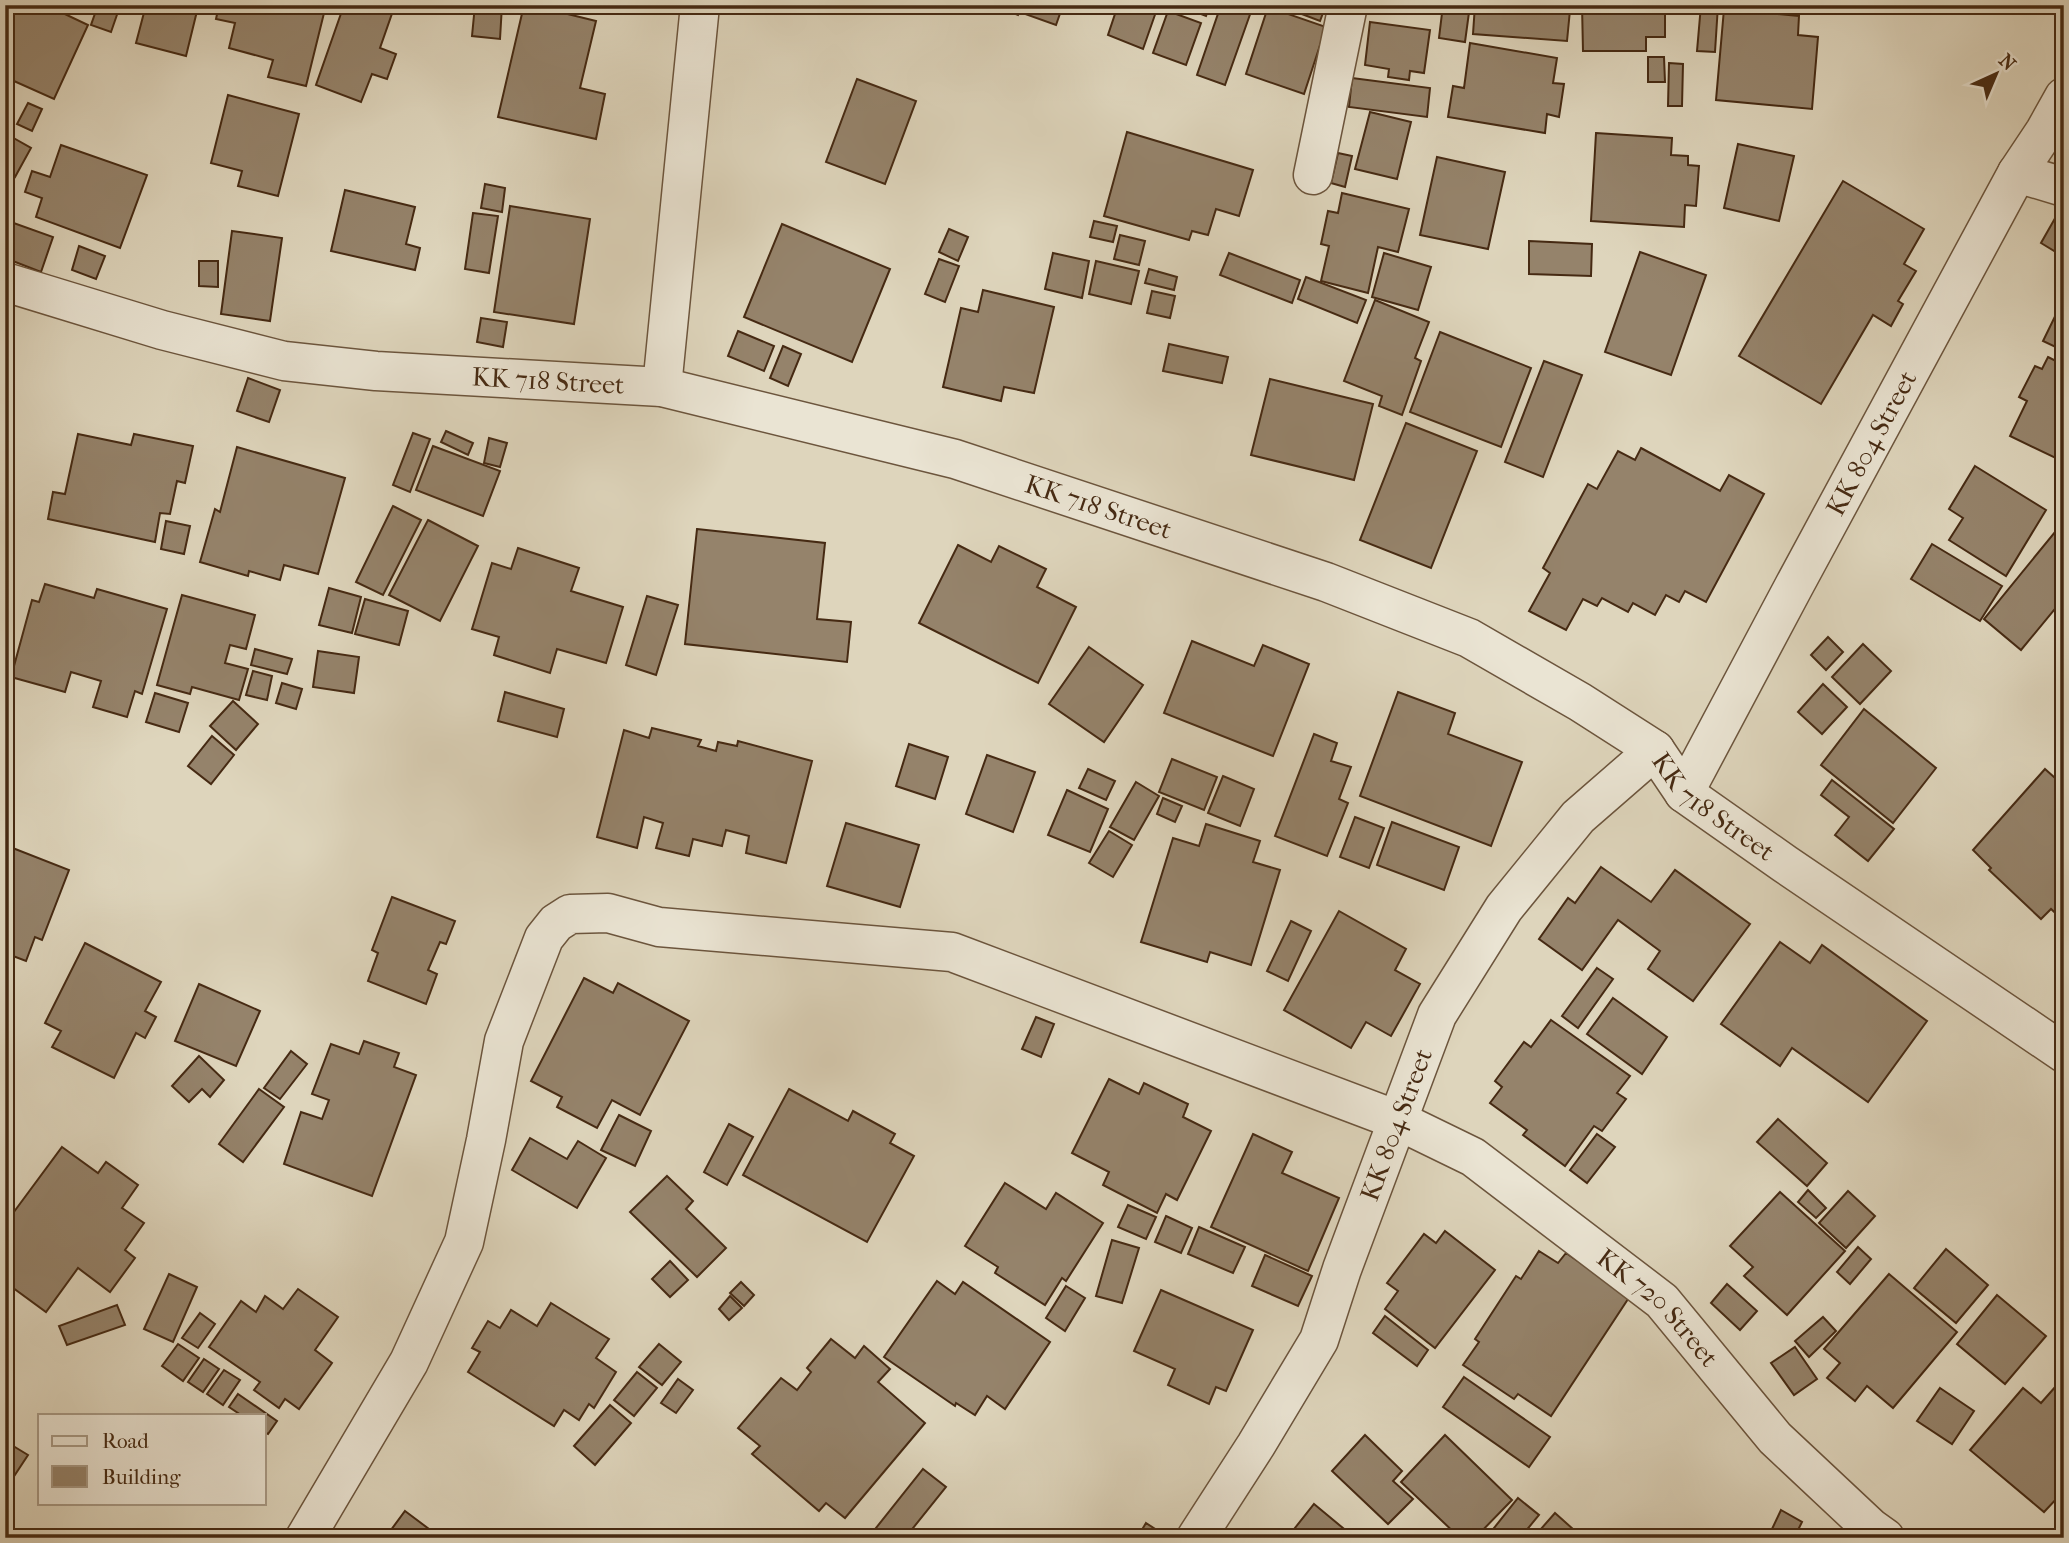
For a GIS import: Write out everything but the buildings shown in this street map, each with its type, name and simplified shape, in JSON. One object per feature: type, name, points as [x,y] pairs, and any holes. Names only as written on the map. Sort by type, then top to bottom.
[{"type":"street","points":[[662,387],[700,5]]},
{"type":"street","points":[[1314,175],[1348,5]]},
{"type":"street","name":"KK 804 Street","points":[[1684,793],[2017,173],[2064,97]]},
{"type":"street","points":[[2017,173],[2064,187]]},
{"type":"street","name":"KK 718 Street","points":[[5,282],[162,330],[284,361],[376,371],[662,387],[955,459],[1326,582],[1469,638],[1580,702],[1655,750],[1684,793],[2064,1053]]},
{"type":"street","name":"KK 804 Street","points":[[1196,1538],[1319,1340],[1342,1269],[1437,1014],[1504,908],[1578,817],[1655,750]]},
{"type":"street","name":"KK 720 Street","points":[[305,1538],[409,1362],[464,1242],[504,1041],[544,939],[556,923],[570,914],[608,913],[659,927],[952,952],[1397,1120],[1473,1157],[1662,1301],[1775,1438],[1885,1538]]}]
